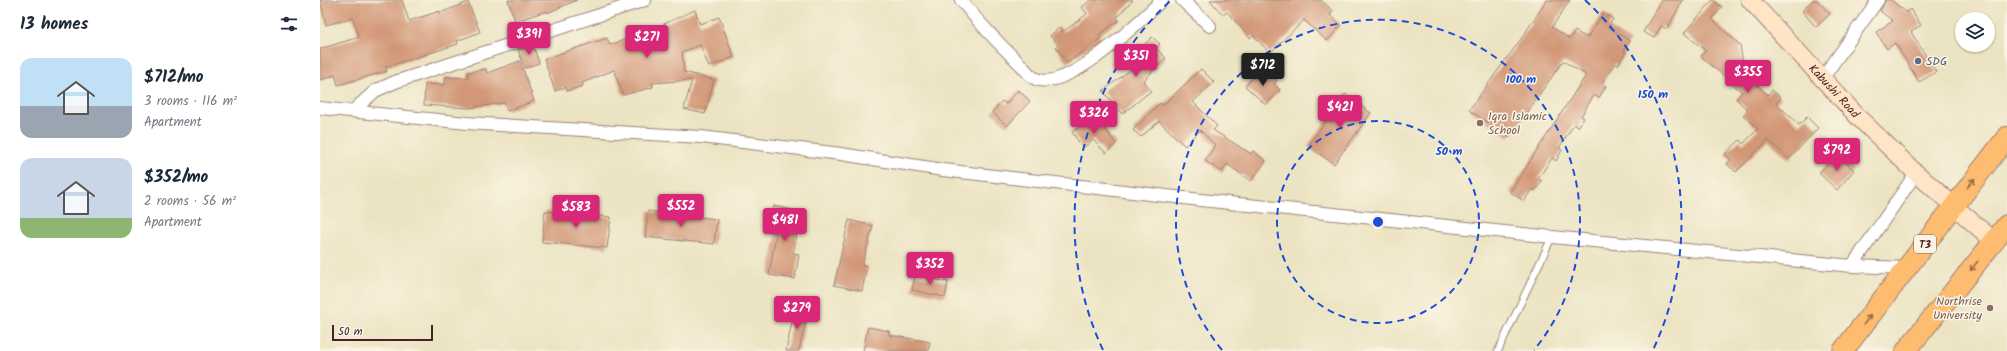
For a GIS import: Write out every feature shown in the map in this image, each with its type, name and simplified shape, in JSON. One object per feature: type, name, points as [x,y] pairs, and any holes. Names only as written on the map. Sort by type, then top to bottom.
[{"type":"highway","name":"T3","points":[[1843,351],[2007,137]]},
{"type":"highway","points":[[1906,351],[2001,243],[2007,225]]},
{"type":"main road","name":"Kabushi Road","points":[[1750,0],[1822,79],[1916,173],[1953,206],[2001,243]]},
{"type":"street","points":[[353,111],[375,92],[395,82],[645,0]]},
{"type":"street","points":[[961,0],[1034,78],[1048,81],[1061,78],[1078,69],[1133,28],[1162,0]]},
{"type":"street","points":[[1182,0],[1210,26]]},
{"type":"street","points":[[1822,79],[1878,0]]},
{"type":"street","points":[[320,108],[467,123],[701,137],[841,154],[943,170],[1552,237],[1852,266],[1908,268]]},
{"type":"street","points":[[1852,266],[1916,173]]},
{"type":"lane","points":[[1498,351],[1552,237]]},
{"type":"building","points":[[320,0],[402,0],[409,21],[440,11],[440,13],[468,2],[480,32],[457,41],[458,44],[386,67],[387,71],[338,85],[335,75],[320,80],[320,49],[359,37],[353,18],[326,25]]},
{"type":"building","points":[[508,0],[577,0],[547,13],[547,11],[515,21]]},
{"type":"building","points":[[1091,0],[1133,0],[1117,17],[1119,20],[1099,35],[1101,38],[1067,63],[1056,47],[1058,45],[1050,36],[1060,27],[1063,32],[1087,14],[1082,7]]},
{"type":"building","points":[[1210,0],[1321,0],[1333,11],[1330,15],[1341,25],[1327,41],[1304,20],[1270,53],[1253,35],[1250,38],[1227,12],[1223,15]]},
{"type":"building","points":[[1547,0],[1570,0],[1552,27],[1570,39],[1575,31],[1587,38],[1603,13],[1613,19],[1608,27],[1630,41],[1624,51],[1626,52],[1618,65],[1615,63],[1602,83],[1606,86],[1599,98],[1594,95],[1581,116],[1584,118],[1578,127],[1574,124],[1559,148],[1562,150],[1556,161],[1552,158],[1538,179],[1542,181],[1535,191],[1532,189],[1524,201],[1510,192],[1586,75],[1563,61],[1509,137],[1469,110],[1521,39]]},
{"type":"building","points":[[1662,0],[1683,0],[1667,29],[1661,26],[1654,38],[1643,32]]},
{"type":"building","points":[[1713,0],[1722,7],[1712,19],[1740,45],[1743,64],[1739,68],[1768,95],[1772,90],[1781,98],[1776,103],[1799,125],[1807,117],[1818,128],[1789,159],[1768,140],[1736,172],[1727,164],[1731,160],[1725,154],[1740,140],[1743,144],[1758,129],[1743,115],[1748,110],[1736,99],[1742,92],[1701,56],[1706,51],[1684,33]]},
{"type":"building","points":[[1813,0],[1817,0],[1830,14],[1816,27],[1802,11]]},
{"type":"building","points":[[1886,0],[1891,0],[1906,12],[1910,9],[1921,25],[1911,32],[1936,72],[1919,82],[1895,43],[1887,49],[1876,32],[1893,21],[1880,11]]},
{"type":"building","points":[[695,10],[700,24],[719,17],[734,57],[709,67],[700,45],[682,52],[684,72],[714,80],[705,114],[684,109],[692,80],[652,83],[653,87],[623,95],[614,70],[582,83],[583,86],[567,91],[566,87],[555,91],[544,59],[607,38],[610,45],[646,32]]},
{"type":"building","points":[[1152,37],[1160,44],[1156,48],[1166,58],[1143,81],[1151,91],[1122,114],[1103,91],[1143,60],[1136,53]]},
{"type":"building","points":[[533,45],[539,63],[525,68],[518,50]]},
{"type":"building","points":[[520,61],[534,101],[507,111],[504,103],[469,108],[424,105],[425,84],[445,85],[445,77],[468,78],[468,72],[486,69],[487,73]]},
{"type":"building","points":[[1201,69],[1214,82],[1193,102],[1217,126],[1213,130],[1251,154],[1253,151],[1266,161],[1251,181],[1227,164],[1222,172],[1205,161],[1215,145],[1200,130],[1185,146],[1159,121],[1141,137],[1133,130],[1160,103],[1162,106]]},
{"type":"building","points":[[1259,72],[1265,77],[1269,73],[1277,81],[1274,84],[1280,90],[1266,105],[1245,86]]},
{"type":"building","points":[[1018,90],[1030,101],[1007,126],[992,112],[1002,101],[1006,104]]},
{"type":"building","points":[[1345,94],[1371,113],[1334,164],[1308,146]]},
{"type":"building","points":[[1096,116],[1116,144],[1106,153],[1093,140],[1083,148],[1072,132]]},
{"type":"building","points":[[1837,154],[1854,170],[1837,190],[1819,173]]},
{"type":"building","points":[[774,206],[802,212],[793,253],[799,254],[795,279],[769,275],[776,233],[768,231]]},
{"type":"building","points":[[545,211],[611,217],[607,248],[542,242]]},
{"type":"building","points":[[648,211],[717,219],[714,244],[645,237]]},
{"type":"building","points":[[849,220],[873,226],[862,265],[867,266],[862,291],[834,285]]},
{"type":"building","points":[[915,275],[948,282],[945,297],[912,290]]},
{"type":"building","points":[[795,307],[808,310],[799,351],[786,351]]},
{"type":"building","points":[[868,327],[889,331],[889,335],[930,342],[928,351],[863,351]]},
{"type":"place","name":"SDG","points":[[1918,61]]},
{"type":"place","name":"Iqra Islamic School","points":[[1480,123]]},
{"type":"place","name":"Northrise University","points":[[1990,308]]}]
